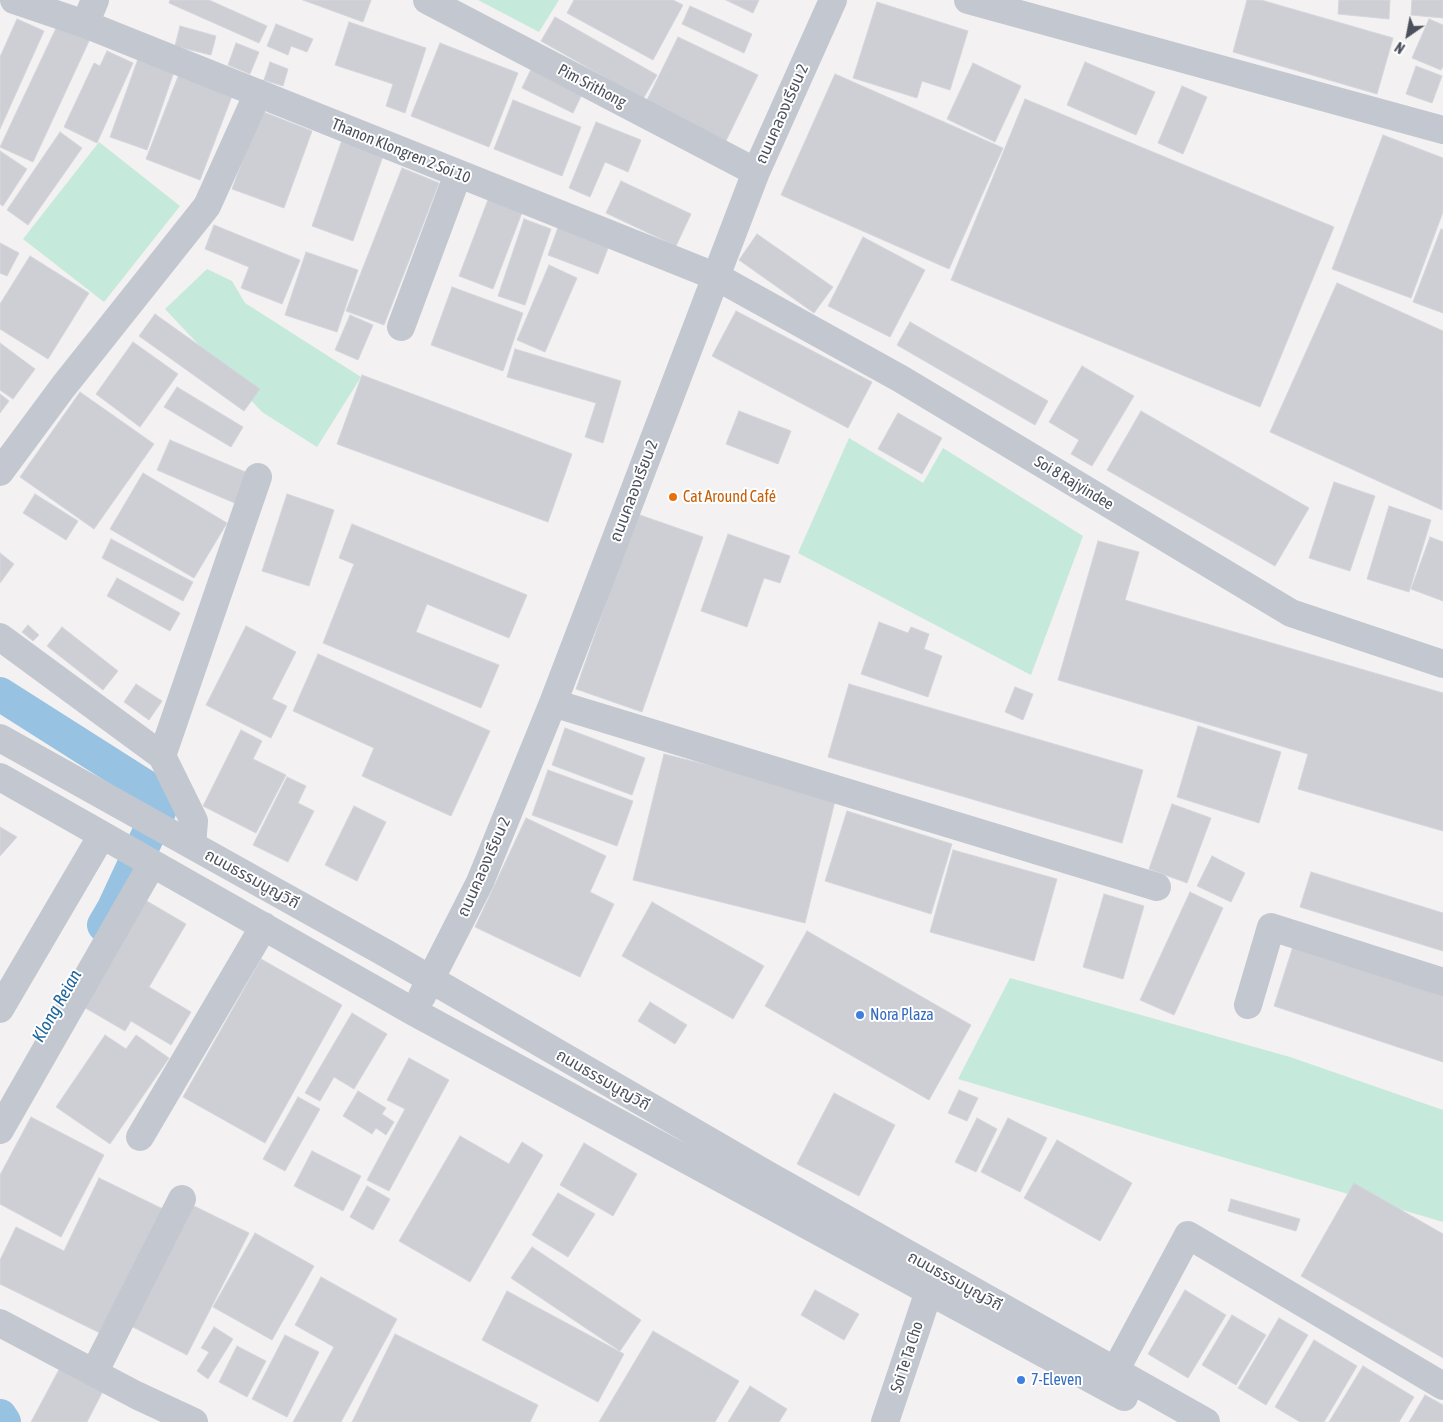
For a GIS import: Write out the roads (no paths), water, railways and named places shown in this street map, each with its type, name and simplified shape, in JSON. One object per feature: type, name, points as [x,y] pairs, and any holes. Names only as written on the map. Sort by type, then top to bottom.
[{"type":"street","name":"Thanon Klongren 2 Soi 10","points":[[14,0],[90,12],[258,93],[717,277]]},
{"type":"street","name":"Pim Srithong","points":[[427,0],[756,172]]},
{"type":"street","name":"ถนนคลองเรียน 2","points":[[414,1012],[480,882],[553,703],[756,172],[833,0]]},
{"type":"street","points":[[968,0],[1443,130]]},
{"type":"street","points":[[0,472],[63,387],[207,206],[258,93]]},
{"type":"street","points":[[401,327],[458,174]]},
{"type":"street","name":"Soi 8 Rajyindee","points":[[717,277],[902,379],[1291,613],[1443,664]]},
{"type":"street","points":[[162,756],[258,477]]},
{"type":"street","points":[[0,637],[162,756],[194,821],[182,839]]},
{"type":"street","points":[[553,703],[1157,887]]},
{"type":"street","name":"ถนนธรรมนูญวิถี","points":[[0,738],[431,980],[768,1175],[1206,1422]]},
{"type":"street","name":"ถนนธรรมนูญวิถี","points":[[0,777],[414,1012],[1170,1422]]},
{"type":"street","points":[[0,1009],[104,836]]},
{"type":"street","points":[[0,1130],[152,864]]},
{"type":"street","points":[[140,1137],[264,926]]},
{"type":"street","points":[[1248,1004],[1271,927],[1443,982]]},
{"type":"street","points":[[94,1373],[182,1200]]},
{"type":"street","points":[[1115,1371],[1188,1235],[1443,1386]]},
{"type":"street","name":"Soi Te Ta Cho","points":[[885,1422],[929,1291]]},
{"type":"street","points":[[0,1323],[136,1395],[194,1422]]},
{"type":"waterway","name":"Klong Reian","points":[[0,694],[151,790],[161,807],[114,908],[104,925]]},
{"type":"waterway","name":"Klong Reian","points":[[0,1416],[4,1422]]},
{"type":"place","name":"Cat Around Café","points":[[673,497]]},
{"type":"place","name":"Nora Plaza","points":[[860,1015]]},
{"type":"place","name":"7-Eleven","points":[[1021,1380]]}]
